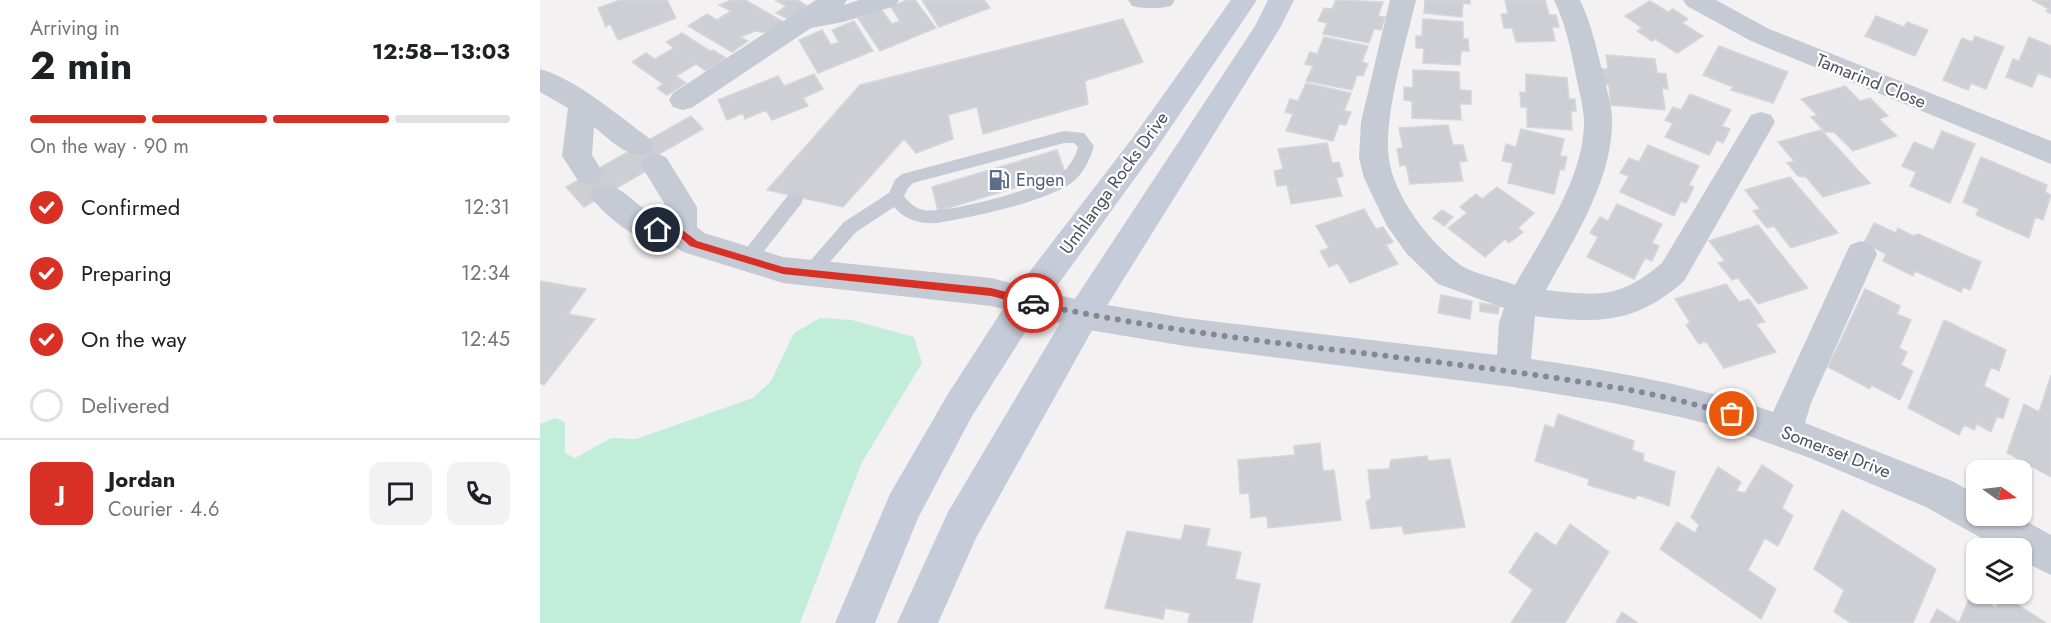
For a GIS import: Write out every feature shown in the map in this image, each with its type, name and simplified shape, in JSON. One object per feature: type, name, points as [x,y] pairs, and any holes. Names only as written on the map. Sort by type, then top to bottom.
[{"type":"main road","name":"Umhlanga Rocks Drive","points":[[855,623],[903,507],[960,405],[1026,302],[1144,144],[1244,0]]},
{"type":"main road","points":[[917,623],[962,525],[1083,315],[1261,38],[1281,0]]},
{"type":"street","points":[[683,100],[834,0]]},
{"type":"street","points":[[803,21],[843,14],[886,0]]},
{"type":"street","points":[[1141,0],[1162,0]]},
{"type":"street","points":[[1402,0],[1375,122],[1374,158],[1379,178],[1398,217],[1418,245],[1449,275],[1520,312],[1623,305],[1657,288],[1673,272],[1761,122]]},
{"type":"street","points":[[1513,372],[1520,312],[1581,189],[1596,144],[1598,124],[1580,28],[1567,0]]},
{"type":"street","name":"Tamarind Close","points":[[1696,0],[1760,35],[2051,153]]},
{"type":"street","points":[[540,79],[582,104],[647,156],[682,207],[681,232],[658,230],[646,226],[597,185],[577,156],[582,104]]},
{"type":"street","name":"Somerset Drive","points":[[681,232],[694,243],[783,270],[991,292],[1083,315],[1185,332],[1513,372],[1613,387],[1680,401],[1732,414],[1785,432],[1884,470],[1966,509]]},
{"type":"street","points":[[1785,432],[1793,403],[1861,254]]},
{"type":"street","name":"Somerset Drive","points":[[1998,526],[2051,556]]},
{"type":"lane","points":[[810,273],[850,227],[897,197],[901,184],[908,178],[1064,137],[1078,137],[1086,146],[1080,162],[1065,179],[1042,190],[934,217],[912,213],[902,208],[897,197]]},
{"type":"lane","points":[[747,260],[795,199]]},
{"type":"green space","points":[[820,318],[852,320],[914,337],[922,363],[861,464],[800,623],[540,623],[540,424],[555,418],[565,422],[565,453],[575,458],[611,438],[636,439],[753,398],[771,381],[794,333]]},
{"type":"building","points":[[620,0],[667,0],[676,18],[618,40],[610,23],[606,27],[598,8]]},
{"type":"building","points":[[731,0],[745,0],[784,22],[769,33],[755,31],[740,37],[748,41],[732,52],[688,26],[707,14],[717,20],[731,11],[719,5]]},
{"type":"building","points":[[775,0],[798,0],[807,6],[788,19],[776,13],[786,6]]},
{"type":"building","points":[[907,0],[915,0],[936,28],[880,51],[858,18],[881,9],[892,24],[900,21],[891,7]]},
{"type":"building","points":[[922,0],[984,0],[990,8],[939,27]]},
{"type":"building","points":[[1336,0],[1383,2],[1378,16],[1385,17],[1381,30],[1374,29],[1369,43],[1323,34],[1327,23],[1318,21],[1324,8],[1332,9]]},
{"type":"building","points":[[1425,0],[1470,0],[1470,4],[1463,3],[1462,17],[1424,13]]},
{"type":"building","points":[[1505,0],[1545,0],[1549,15],[1556,15],[1559,27],[1552,27],[1555,41],[1516,42],[1512,28],[1504,28],[1501,14],[1508,14]]},
{"type":"building","points":[[2032,0],[2051,0],[2051,14],[2046,11],[2049,9]]},
{"type":"building","points":[[1650,1],[1668,12],[1673,9],[1688,19],[1682,23],[1703,36],[1677,53],[1655,39],[1652,41],[1637,31],[1642,28],[1625,16]]},
{"type":"building","points":[[1876,16],[1904,27],[1907,22],[1928,30],[1915,56],[1865,36]]},
{"type":"building","points":[[1123,19],[1143,62],[1085,81],[1088,104],[983,134],[977,107],[948,115],[953,139],[916,153],[904,139],[843,207],[767,190],[860,85]]},
{"type":"building","points":[[1423,19],[1463,22],[1463,39],[1468,39],[1469,51],[1461,51],[1460,65],[1423,63],[1424,48],[1416,48],[1416,36],[1422,36]]},
{"type":"building","points":[[854,21],[873,51],[818,73],[799,40],[822,30],[831,45],[839,42],[832,30]]},
{"type":"building","points":[[682,33],[710,51],[713,50],[726,58],[706,71],[696,64],[676,76],[686,83],[667,95],[657,88],[663,84],[632,62],[646,53],[655,59],[674,48],[666,42]]},
{"type":"building","points":[[1975,36],[2004,47],[1986,89],[1971,83],[1968,90],[1943,80],[1962,38],[1972,42]]},
{"type":"building","points":[[1324,37],[1368,46],[1362,62],[1368,64],[1363,76],[1357,75],[1352,90],[1306,81],[1313,66],[1305,64],[1310,52],[1317,54]]},
{"type":"building","points":[[2029,37],[2051,46],[2051,78],[2038,73],[2032,87],[2006,77],[2013,59],[2019,61]]},
{"type":"building","points":[[1719,46],[1788,72],[1773,103],[1731,90],[1733,87],[1703,75]]},
{"type":"building","points":[[1606,55],[1655,59],[1657,73],[1666,74],[1668,89],[1662,88],[1665,110],[1611,105],[1609,85],[1602,84],[1601,69],[1608,69]]},
{"type":"building","points":[[1413,70],[1459,72],[1460,90],[1471,91],[1471,104],[1460,104],[1461,120],[1412,118],[1412,101],[1404,100],[1404,87],[1413,88]]},
{"type":"building","points":[[814,74],[823,89],[803,98],[808,106],[772,120],[766,110],[745,119],[743,113],[727,120],[718,100],[778,76],[784,86]]},
{"type":"building","points":[[1526,74],[1567,78],[1569,99],[1575,99],[1576,111],[1571,111],[1572,130],[1527,127],[1527,107],[1521,107],[1520,92],[1526,93]]},
{"type":"building","points":[[1306,83],[1351,93],[1344,111],[1351,112],[1346,125],[1339,124],[1333,141],[1286,131],[1293,114],[1285,112],[1290,99],[1298,101]]},
{"type":"building","points":[[1845,86],[1860,101],[1870,98],[1888,116],[1879,119],[1897,136],[1853,151],[1834,132],[1825,132],[1811,117],[1817,115],[1801,99]]},
{"type":"building","points":[[1690,94],[1731,110],[1722,126],[1730,129],[1723,143],[1717,140],[1709,155],[1665,137],[1673,123],[1665,120],[1673,107],[1681,110]]},
{"type":"building","points":[[691,116],[703,129],[659,154],[665,160],[584,207],[566,187]]},
{"type":"building","points":[[1448,125],[1453,145],[1463,145],[1467,161],[1459,162],[1463,181],[1410,184],[1406,165],[1400,166],[1397,149],[1403,148],[1399,128]]},
{"type":"building","points":[[1521,129],[1564,139],[1560,156],[1567,157],[1564,170],[1560,169],[1554,194],[1508,183],[1513,163],[1502,161],[1506,144],[1516,147]]},
{"type":"building","points":[[1821,130],[1870,183],[1823,197],[1806,177],[1798,176],[1787,163],[1794,161],[1778,142]]},
{"type":"building","points":[[1942,131],[1975,144],[1950,203],[1910,186],[1916,172],[1902,166],[1914,142],[1933,150]]},
{"type":"building","points":[[1327,143],[1332,163],[1339,162],[1343,176],[1336,178],[1342,196],[1291,204],[1287,185],[1277,186],[1274,171],[1283,169],[1278,149]]},
{"type":"building","points":[[1648,145],[1699,166],[1689,185],[1694,187],[1686,203],[1681,201],[1674,216],[1620,192],[1629,176],[1620,173],[1629,158],[1639,162]]},
{"type":"building","name":"Engen","points":[[1057,150],[1065,173],[938,211],[932,187]]},
{"type":"building","points":[[1981,157],[2047,185],[2045,192],[2051,195],[2043,220],[2035,217],[2029,238],[1976,215],[1979,209],[1963,202]]},
{"type":"building","points":[[1790,177],[1838,233],[1791,248],[1774,226],[1767,228],[1753,211],[1760,209],[1745,190]]},
{"type":"building","points":[[1497,187],[1534,213],[1518,228],[1523,232],[1509,243],[1505,239],[1485,257],[1448,228],[1467,213],[1460,207],[1476,194],[1482,199]]},
{"type":"building","points":[[1617,204],[1662,224],[1652,243],[1659,246],[1652,261],[1645,258],[1634,279],[1587,257],[1598,237],[1590,233],[1600,217],[1608,221]]},
{"type":"building","points":[[1364,209],[1376,229],[1383,227],[1393,242],[1386,245],[1398,264],[1350,283],[1338,263],[1329,267],[1320,251],[1329,248],[1316,226]]},
{"type":"building","points":[[1442,210],[1453,217],[1444,226],[1433,218]]},
{"type":"building","points":[[1874,223],[1896,233],[1898,228],[1913,236],[1918,234],[1981,262],[1970,290],[1963,287],[1961,292],[1915,271],[1913,276],[1883,261],[1886,254],[1864,243]]},
{"type":"building","points":[[1758,225],[1808,288],[1758,304],[1738,278],[1732,280],[1718,263],[1725,261],[1709,241]]},
{"type":"building","points":[[540,281],[586,289],[568,314],[595,319],[544,385],[540,383]]},
{"type":"building","points":[[1726,284],[1739,302],[1749,299],[1765,322],[1756,324],[1776,352],[1724,368],[1706,341],[1699,344],[1686,325],[1690,322],[1675,299]]},
{"type":"building","points":[[1865,289],[1900,306],[1897,314],[1911,320],[1899,348],[1907,352],[1901,365],[1913,371],[1900,400],[1871,385],[1870,389],[1828,367]]},
{"type":"building","points":[[1441,295],[1472,301],[1470,319],[1438,313]]},
{"type":"building","points":[[1480,303],[1499,306],[1498,314],[1480,311]]},
{"type":"building","points":[[1944,320],[2006,350],[1999,371],[1991,367],[1984,386],[2009,399],[2003,419],[1997,416],[1991,432],[1977,424],[1974,430],[1964,425],[1959,435],[1908,408]]},
{"type":"building","points":[[2051,375],[2051,477],[2032,467],[2032,460],[2020,460],[2007,453],[2024,404],[2039,412]]},
{"type":"building","points":[[1558,414],[1634,441],[1632,450],[1644,454],[1643,461],[1675,472],[1669,506],[1638,495],[1635,499],[1588,485],[1589,479],[1535,461],[1545,425],[1554,428]]},
{"type":"building","points":[[1320,443],[1323,471],[1334,470],[1341,520],[1268,528],[1267,516],[1251,518],[1249,493],[1240,494],[1238,460],[1295,455],[1294,446]]},
{"type":"building","points":[[1427,456],[1428,461],[1450,459],[1465,527],[1404,534],[1402,526],[1371,529],[1366,502],[1371,498],[1368,470],[1389,469],[1391,460]]},
{"type":"building","points":[[1762,465],[1793,485],[1782,508],[1793,516],[1778,546],[1765,538],[1748,570],[1776,589],[1761,619],[1660,549],[1677,522],[1695,533],[1699,525],[1691,517],[1718,467],[1741,482],[1736,491],[1745,493]]},
{"type":"building","points":[[1842,510],[1936,569],[1913,623],[1851,623],[1834,612],[1844,590],[1814,569]]},
{"type":"building","points":[[1570,524],[1609,552],[1565,623],[1511,623],[1533,590],[1509,572],[1536,532],[1556,546]]},
{"type":"building","points":[[1185,525],[1210,529],[1206,546],[1241,552],[1235,579],[1260,584],[1252,623],[1188,622],[1190,613],[1165,608],[1163,619],[1105,608],[1127,531],[1181,540]]},
{"type":"building","points":[[1967,604],[1990,604],[1996,608],[1997,604],[2017,604],[2046,623],[1959,623]]},
{"type":"building","points":[[1937,609],[1959,623],[1930,623]]},
{"type":"building","points":[[1622,612],[1638,623],[1616,623]]},
{"type":"way so far","points":[[1033,303],[1083,315],[1185,332],[1513,372],[1613,387],[1732,414]]},
{"type":"place","name":"Engen","points":[[999,180]]},
{"type":"route","points":[[658,230],[681,232],[694,243],[783,270],[991,292],[1033,303]]}]
